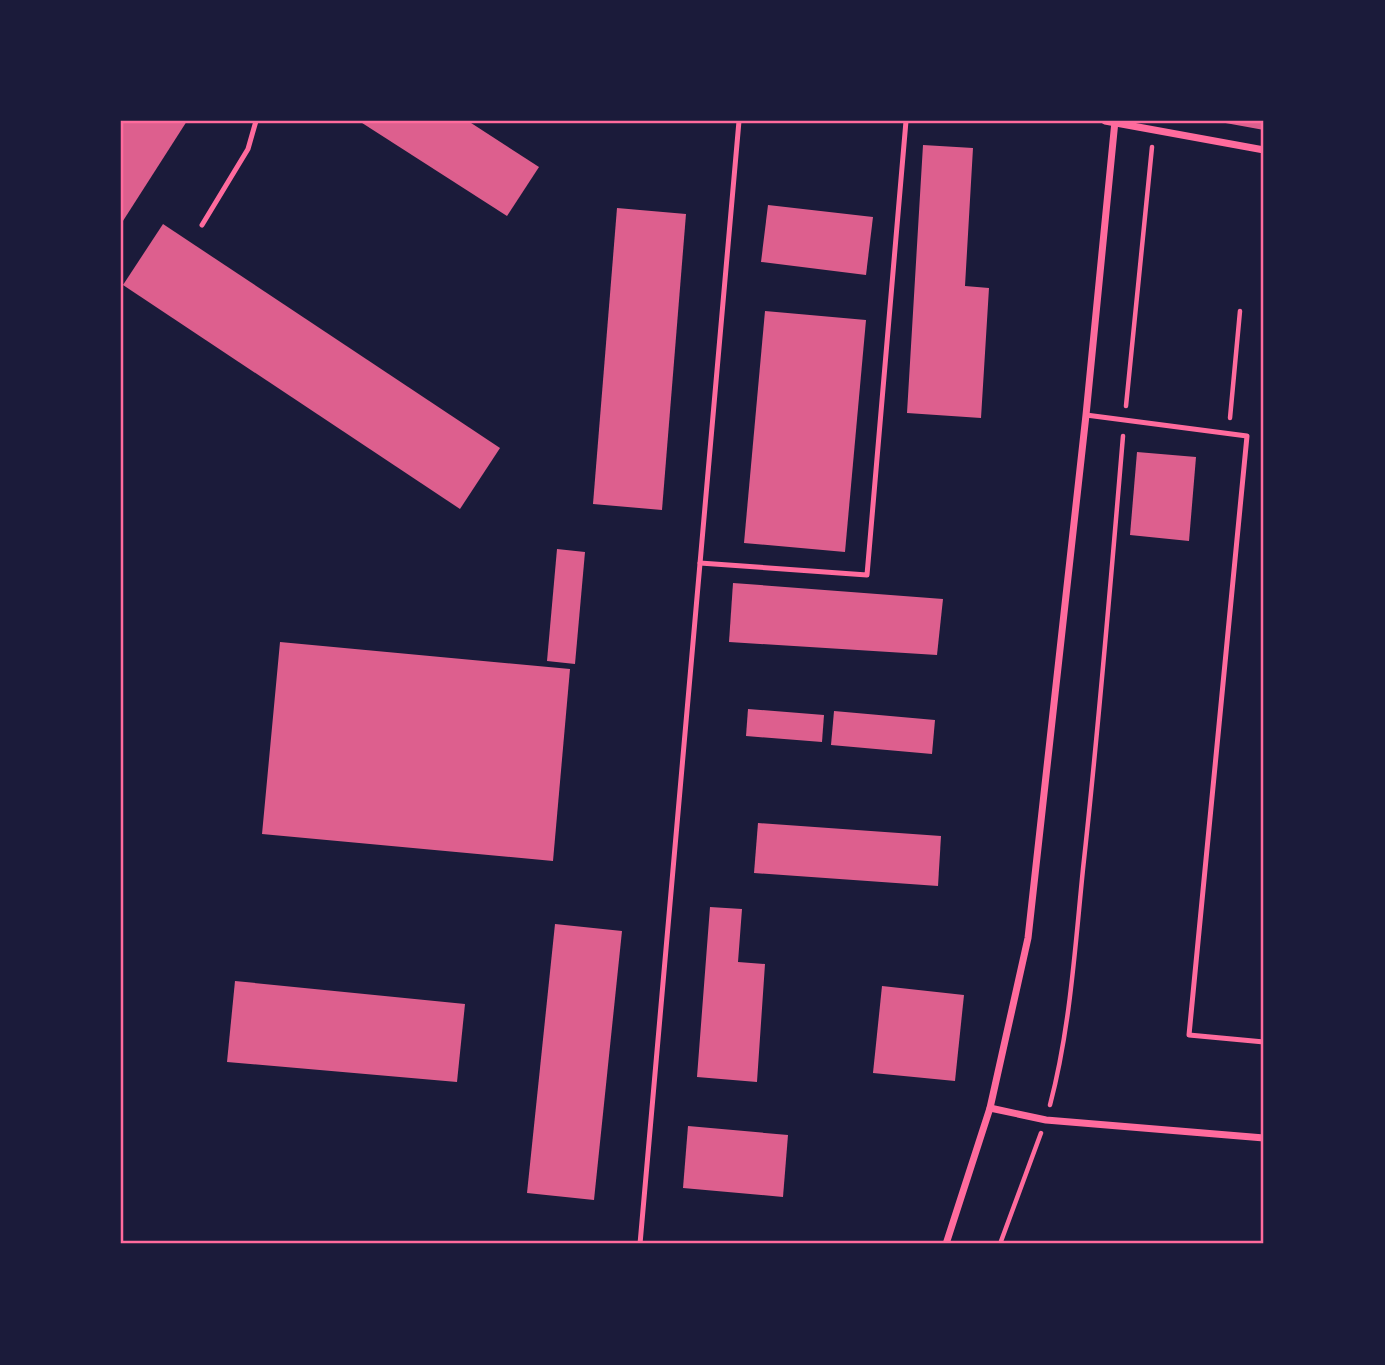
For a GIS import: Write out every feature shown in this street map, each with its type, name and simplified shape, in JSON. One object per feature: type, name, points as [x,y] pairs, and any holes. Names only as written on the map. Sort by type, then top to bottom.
[{"type":"street","points":[[1105,121],[1264,150]]},
{"type":"street","points":[[946,1244],[990,1108],[1028,939],[1086,415],[1115,122]]},
{"type":"street","points":[[990,1108],[1046,1120],[1264,1138]]},
{"type":"lane","points":[[202,225],[248,149],[257,121]]},
{"type":"lane","points":[[640,1244],[739,121]]},
{"type":"lane","points":[[700,563],[867,575],[906,121]]},
{"type":"lane","points":[[1086,415],[1247,436],[1189,1035],[1264,1042]]},
{"type":"path","points":[[1000,1244],[1046,1120],[1059,1069],[1070,990],[1153,131]]},
{"type":"path","points":[[1229,434],[1240,311]]},
{"type":"building","points":[[121,121],[187,121],[121,224]]},
{"type":"building","points":[[359,121],[468,121],[539,167],[507,216]]},
{"type":"building","points":[[1264,121],[1264,130],[1220,122]]},
{"type":"building","points":[[923,145],[973,148],[965,286],[989,288],[981,418],[907,413]]},
{"type":"building","points":[[768,205],[873,217],[866,275],[761,262]]},
{"type":"building","points":[[617,208],[686,214],[662,510],[593,504]]},
{"type":"building","points":[[163,224],[500,448],[460,509],[123,285]]},
{"type":"building","points":[[765,311],[866,320],[845,552],[744,543]]},
{"type":"building","points":[[1137,452],[1196,457],[1189,541],[1130,535]]},
{"type":"building","points":[[557,549],[585,552],[575,664],[547,661]]},
{"type":"building","points":[[733,583],[943,599],[937,655],[729,642]]},
{"type":"building","points":[[280,642],[570,669],[553,861],[262,834]]},
{"type":"building","points":[[748,709],[824,715],[822,742],[746,736]]},
{"type":"building","points":[[834,711],[935,720],[932,754],[831,745]]},
{"type":"building","points":[[758,823],[941,836],[938,886],[754,873]]},
{"type":"building","points":[[710,907],[742,909],[738,962],[765,964],[757,1082],[697,1077]]},
{"type":"building","points":[[555,924],[622,931],[594,1200],[527,1193]]},
{"type":"building","points":[[235,981],[465,1004],[457,1082],[227,1062]]},
{"type":"building","points":[[882,986],[964,995],[955,1081],[873,1073]]},
{"type":"building","points":[[688,1126],[788,1135],[783,1197],[683,1188]]}]
